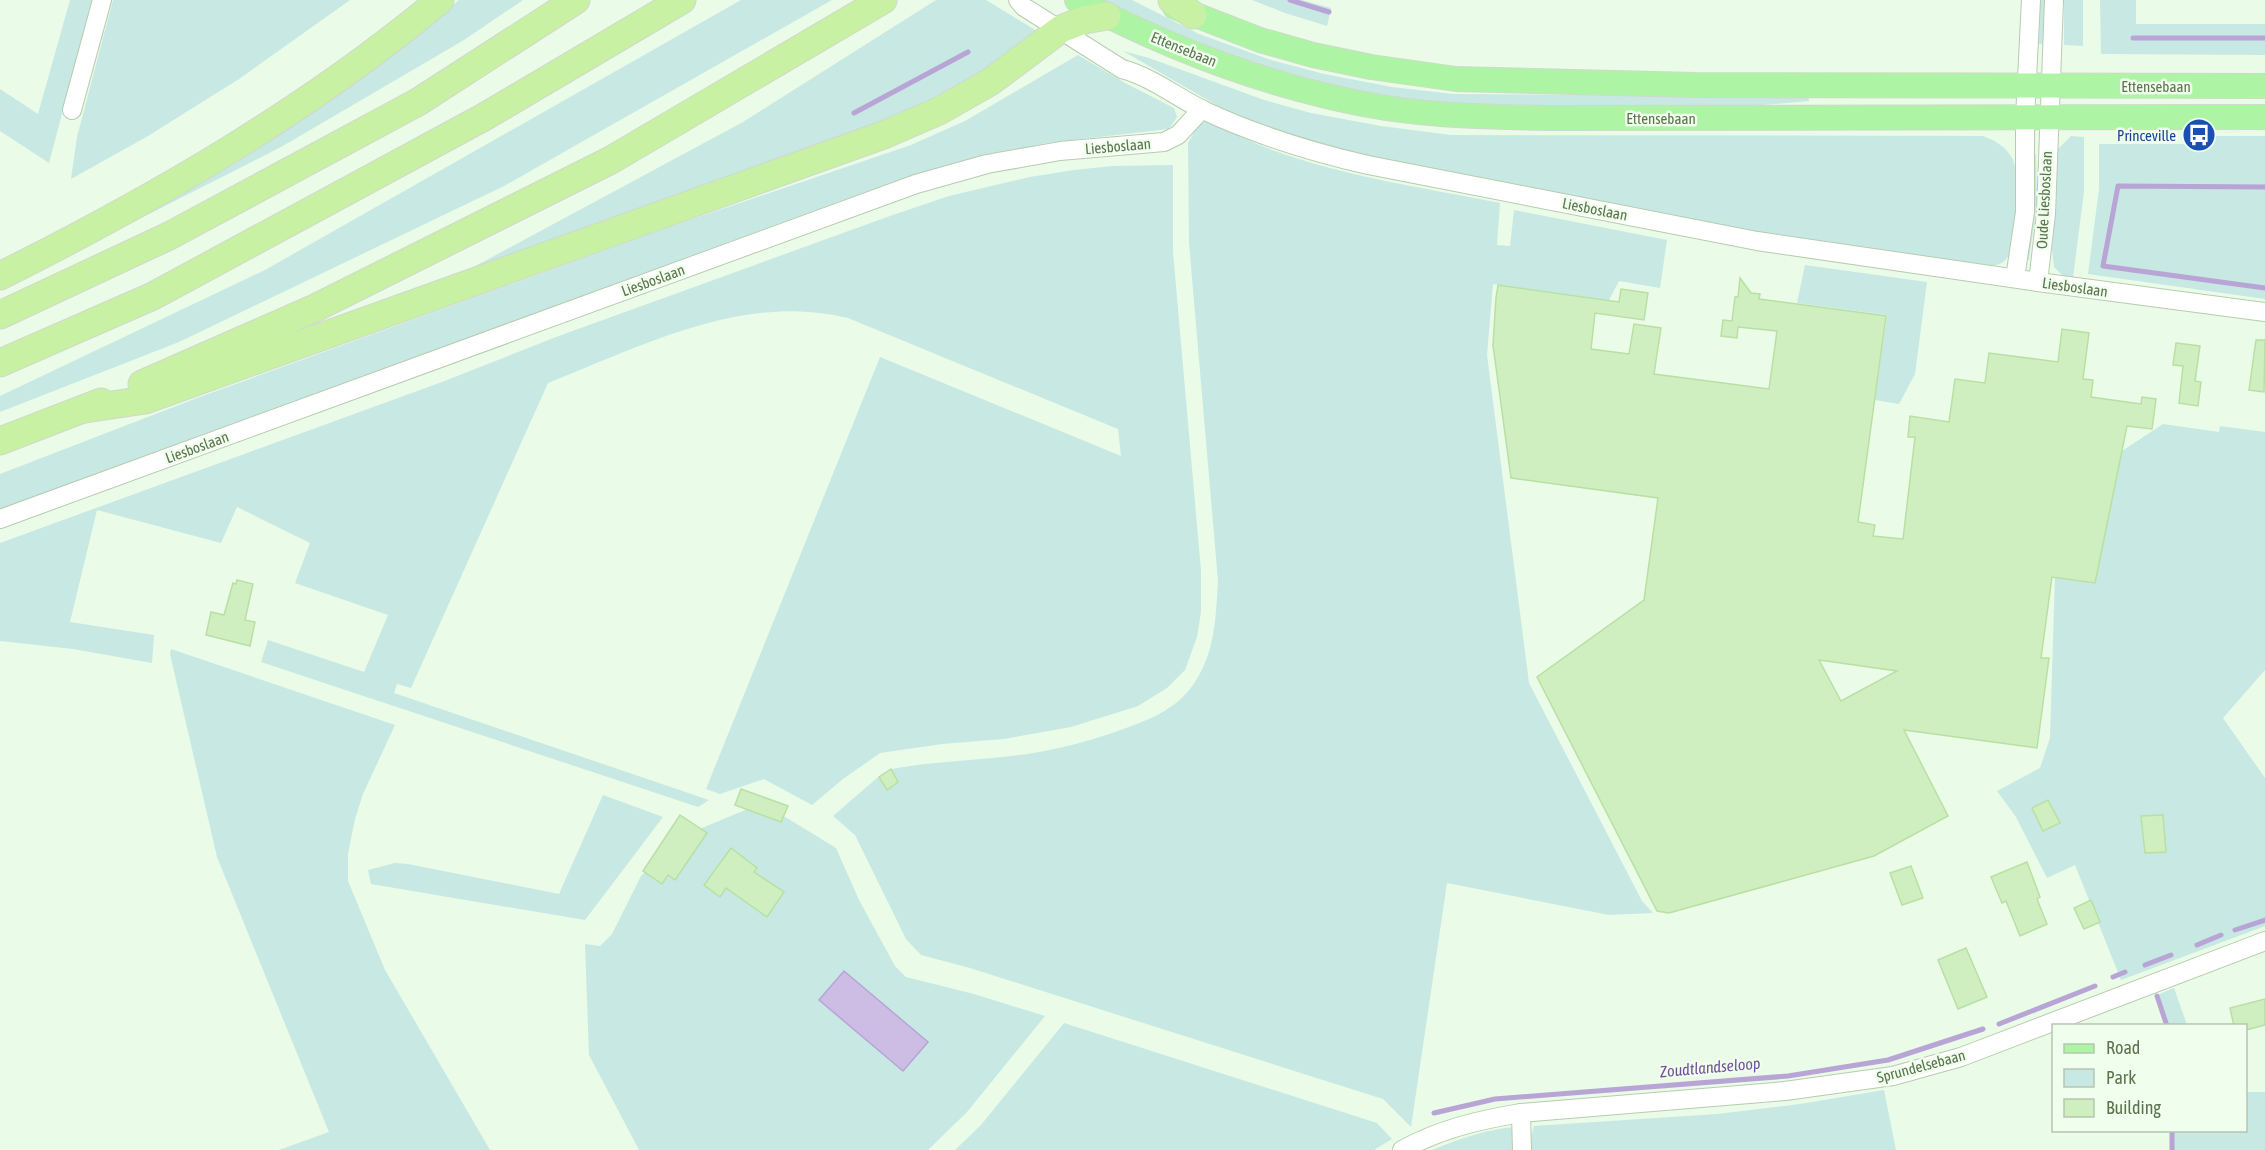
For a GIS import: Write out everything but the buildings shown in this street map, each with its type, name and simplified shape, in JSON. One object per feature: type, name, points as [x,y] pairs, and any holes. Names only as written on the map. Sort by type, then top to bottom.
[{"type":"highway","points":[[0,276],[164,190],[327,86],[440,0]]},
{"type":"highway","points":[[282,174],[558,0]]},
{"type":"highway","points":[[0,315],[169,236],[418,102],[576,0]]},
{"type":"highway","points":[[0,363],[153,296],[484,117],[682,0]]},
{"type":"highway","points":[[0,441],[85,409],[315,308],[611,160],[883,0]]},
{"type":"highway","points":[[85,409],[144,400],[877,137],[939,111],[990,82],[1070,18],[1107,16]]},
{"type":"main road","name":"Ettensebaan","points":[[1159,0],[1260,40],[1371,67],[1456,79],[1695,85],[2265,86]]},
{"type":"main road","name":"Ettensebaan","points":[[1107,16],[1167,43],[1255,76],[1324,95],[1388,108],[1452,114],[1535,118],[2265,117]]},
{"type":"street","points":[[72,110],[102,0]]},
{"type":"street","points":[[1018,0],[1024,7],[1070,18]]},
{"type":"street","points":[[1027,0],[1070,18],[1101,44],[1130,59],[1138,73],[1202,109]]},
{"type":"street","points":[[2031,0],[2039,85]]},
{"type":"street","points":[[2037,118],[2039,85],[2054,0]]},
{"type":"street","name":"Liesboslaan","points":[[0,519],[916,184],[987,164],[1060,151],[1164,142],[1178,135],[1202,109],[1260,135],[1318,153],[1368,165],[1757,241],[2265,312]]},
{"type":"street","name":"Oude Liesboslaan","points":[[2015,278],[2037,118]]},
{"type":"street","name":"Oude Liesboslaan","points":[[2037,118],[2046,214],[2038,282]]},
{"type":"street","name":"Sprundelsebaan","points":[[1402,1150],[1447,1129],[1481,1119],[1521,1113],[1785,1091],[1893,1076],[1961,1057],[2265,941]]},
{"type":"street","points":[[1521,1113],[1522,1150]]},
{"type":"green space","points":[[70,0],[92,0],[49,163],[0,131],[0,89],[38,114]]},
{"type":"green space","points":[[113,0],[350,0],[239,79],[148,136],[71,179],[77,137]]},
{"type":"green space","points":[[459,0],[523,0],[464,40],[281,147],[68,255],[286,127],[361,79]]},
{"type":"green space","points":[[741,0],[832,0],[504,186],[179,342],[0,412],[0,396],[265,270]]},
{"type":"green space","points":[[936,0],[986,0],[1037,31],[998,61],[917,110],[429,291],[743,122]]},
{"type":"green space","points":[[1100,0],[1132,0],[1199,34],[1271,60],[1324,74],[1392,87],[1453,94],[1808,96],[1809,101],[1716,109],[1495,107],[1388,98],[1292,77],[1214,52]]},
{"type":"green space","points":[[1252,0],[1302,0],[1331,8],[1327,26]]},
{"type":"green space","points":[[2040,0],[2046,0],[2046,44],[2039,44]]},
{"type":"green space","points":[[2064,0],[2083,0],[2083,46],[2064,45]]},
{"type":"green space","points":[[2100,0],[2136,0],[2136,24],[2265,24],[2265,55],[2101,54]]},
{"type":"green space","points":[[1123,51],[1149,58],[1264,100],[1311,113],[1381,126],[1451,135],[1983,136],[2003,147],[2015,166],[2017,193],[2013,239],[2007,258],[2003,262],[1986,266],[1780,238],[1416,167],[1278,131],[1225,110]]},
{"type":"green space","points":[[1078,55],[1174,108],[1177,117],[1169,129],[1046,143],[956,163],[898,180],[0,509],[0,474],[197,398],[669,227],[911,145],[965,121]]},
{"type":"green space","points":[[1207,121],[1266,148],[1330,168],[1500,203],[1497,245],[1510,246],[1514,210],[1667,240],[1660,288],[1619,281],[1609,300],[1493,284],[1487,355],[1529,683],[1642,901],[1653,913],[1609,915],[1447,883],[1411,1127],[1383,1099],[970,968],[921,955],[906,939],[855,835],[833,816],[877,778],[892,769],[1034,753],[1111,734],[1157,715],[1174,704],[1189,690],[1202,670],[1211,646],[1218,581],[1189,243],[1188,143],[1198,125]]},
{"type":"green space","points":[[2071,136],[2084,137],[2084,191],[2073,278],[2063,276],[2054,267],[2052,249],[2057,150]]},
{"type":"green space","points":[[2205,136],[2265,136],[2265,299],[2088,274],[2099,189],[2099,144],[2205,144]]},
{"type":"green space","points":[[2036,154],[2037,203],[2029,260],[2024,258],[2031,155]]},
{"type":"green space","points":[[1173,165],[1173,252],[1201,571],[1201,612],[1197,637],[1185,670],[1167,688],[1138,706],[1071,727],[1004,739],[942,744],[880,753],[843,779],[812,805],[764,779],[720,794],[706,789],[880,357],[1121,456],[1118,429],[848,318],[809,312],[771,312],[733,317],[695,327],[657,339],[548,383],[411,688],[397,684],[394,693],[709,800],[698,807],[261,662],[268,640],[364,672],[388,615],[295,583],[310,543],[237,507],[221,543],[97,510],[70,622],[154,635],[152,663],[73,649],[0,641],[0,543],[442,382],[556,337],[949,196],[1030,177],[1074,170],[1113,166]]},
{"type":"green space","points":[[1805,265],[1927,282],[1915,374],[1899,404],[1875,400],[1887,315],[1797,303]]},
{"type":"green space","points":[[2163,424],[2219,432],[2220,426],[2265,432],[2265,670],[2223,718],[2265,778],[2265,926],[2121,980],[2075,865],[2047,878],[2016,817],[1997,791],[2040,768],[2050,738],[2055,575],[2116,455]]},
{"type":"green space","points":[[171,649],[395,725],[363,794],[355,819],[348,854],[348,881],[385,970],[490,1150],[279,1150],[329,1132],[217,857],[170,654]]},
{"type":"green space","points":[[603,795],[663,817],[585,920],[371,884],[368,870],[395,863],[559,894]]},
{"type":"green space","points":[[755,806],[769,807],[836,848],[859,900],[895,966],[906,977],[974,994],[1045,1016],[967,1112],[928,1150],[639,1150],[589,1055],[585,944],[600,946],[612,934],[641,876],[667,851],[688,825],[702,828]]},
{"type":"green space","points":[[2174,988],[2187,1024],[2166,1024],[2155,996]]},
{"type":"green space","points":[[1064,1023],[1377,1123],[1392,1139],[1374,1150],[955,1150],[981,1125]]},
{"type":"green space","points":[[1884,1090],[1896,1150],[1528,1150],[1534,1126],[1717,1114],[1800,1104]]},
{"type":"green space","points":[[2247,1092],[2265,1092],[2265,1150],[2173,1150],[2173,1132],[2247,1132]]},
{"type":"green space","points":[[1516,1127],[1512,1150],[1432,1150],[1473,1135]]},
{"type":"shaded area","points":[[844,971],[928,1042],[903,1071],[819,1000]]},
{"type":"waterway","points":[[1290,0],[1329,12]]},
{"type":"waterway","points":[[2133,38],[2265,38]]},
{"type":"waterway","points":[[854,113],[968,52]]},
{"type":"waterway","points":[[2265,187],[2118,186],[2103,266],[2265,288]]},
{"type":"waterway","points":[[2235,930],[2265,920]]},
{"type":"waterway","points":[[2197,945],[2221,935]]},
{"type":"waterway","points":[[2145,965],[2171,955]]},
{"type":"waterway","name":"Zoudtlandseloop","points":[[2113,977],[2125,972]]},
{"type":"waterway","name":"Zoudtlandseloop","points":[[1999,1024],[2095,986]]},
{"type":"waterway","name":"Zoudtlandseloop","points":[[2157,996],[2166,1024]]},
{"type":"waterway","name":"Zoudtlandseloop","points":[[1434,1113],[1495,1099],[1788,1076],[1888,1060],[1983,1029]]},
{"type":"waterway","name":"Zoudtlandseloop","points":[[2172,1132],[2172,1150]]},
{"type":"place","name":"Princeville","points":[[2199,135]]}]
